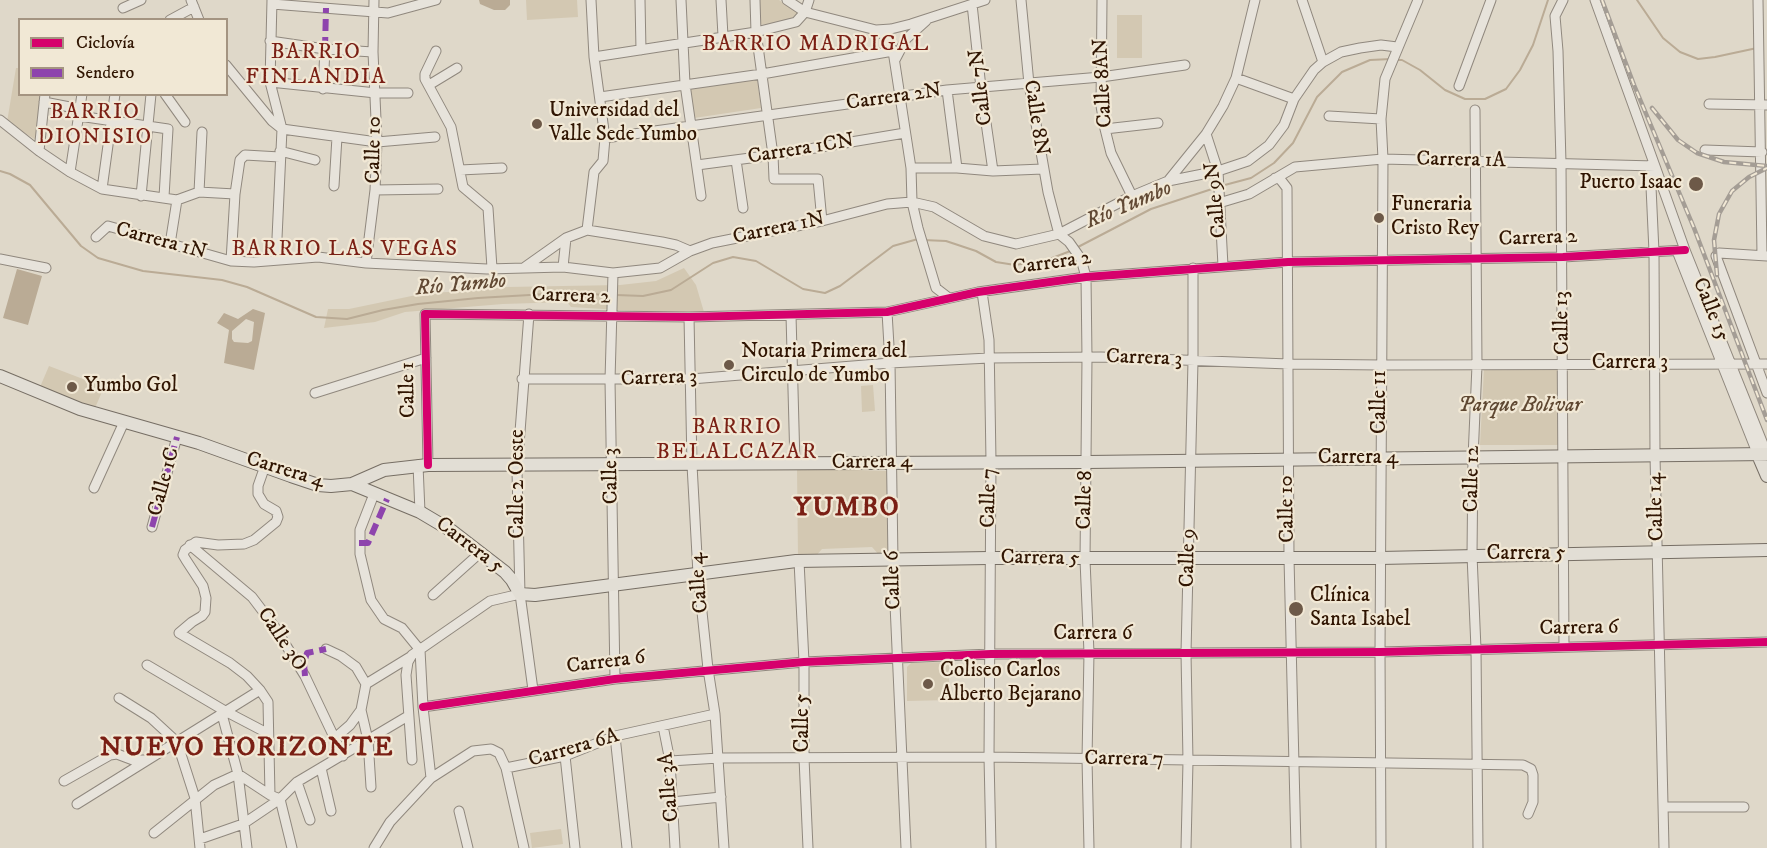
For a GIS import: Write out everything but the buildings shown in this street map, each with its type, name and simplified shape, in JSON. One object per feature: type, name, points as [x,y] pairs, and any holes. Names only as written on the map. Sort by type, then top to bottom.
[{"type":"main road","name":"Carrera 4","points":[[0,375],[80,409],[199,443],[318,485],[352,484],[384,470],[423,465],[1087,462],[1762,454]]},
{"type":"main road","name":"Calle 15","points":[[1762,454],[1767,476]]},
{"type":"main road","name":"Carrera 5","points":[[352,484],[420,512],[452,531],[481,552],[512,580],[520,594],[535,595],[799,561],[989,558],[1085,560],[1188,557],[1380,558],[1767,550]]},
{"type":"street","points":[[123,8],[141,0]]},
{"type":"street","name":"Calle 10","points":[[366,263],[375,190],[377,142],[373,52],[374,0]]},
{"type":"street","points":[[276,260],[282,129],[270,82],[272,2],[327,4],[388,13],[436,0]]},
{"type":"street","points":[[586,230],[594,172],[603,161],[604,138],[594,57],[591,0]]},
{"type":"street","points":[[640,0],[641,50]]},
{"type":"street","points":[[681,0],[685,84],[701,196]]},
{"type":"street","points":[[722,0],[723,36]]},
{"type":"street","points":[[754,0],[774,179],[818,179],[822,221]]},
{"type":"street","points":[[787,0],[805,12],[876,30],[891,30],[977,2]]},
{"type":"street","points":[[594,57],[756,32],[796,22],[805,12],[809,0]]},
{"type":"street","name":"Calle 8N","points":[[1021,0],[1029,84],[1043,169],[1059,234]]},
{"type":"street","name":"Calle 8AN","points":[[1102,0],[1101,106],[1104,129],[1116,165],[1132,196]]},
{"type":"street","name":"Calle 9N","points":[[1168,181],[1206,134],[1223,106],[1236,78],[1255,0]]},
{"type":"street","points":[[1302,0],[1323,62]]},
{"type":"street","name":"Calle 11","points":[[1381,848],[1380,558],[1383,159],[1381,119],[1387,73],[1419,0]]},
{"type":"street","points":[[1459,86],[1491,0]]},
{"type":"street","name":"Calle 13","points":[[1563,0],[1555,16],[1558,51],[1563,256],[1564,647]]},
{"type":"street","name":"Calle 15","points":[[1595,0],[1681,250],[1762,454]]},
{"type":"street","points":[[1758,0],[1758,33],[1762,58],[1764,105],[1764,139],[1761,152],[1765,255]]},
{"type":"street","name":"Calle 7N","points":[[977,2],[981,88],[993,171]]},
{"type":"street","points":[[173,18],[193,4]]},
{"type":"street","points":[[600,97],[894,56],[906,39],[930,18]]},
{"type":"street","points":[[876,30],[884,35],[894,56],[910,168],[912,202],[918,228],[936,288],[949,298]]},
{"type":"street","points":[[270,41],[326,49],[373,52]]},
{"type":"street","name":"Carrera 1N","points":[[96,237],[108,226],[231,261],[254,262],[318,257],[366,263],[492,268],[563,267],[613,275],[660,268],[690,251],[712,243],[822,221],[887,204],[912,202],[934,207],[984,236],[1016,244],[1059,234],[1132,196],[1168,181],[1218,175],[1248,161],[1269,145],[1284,125],[1294,99],[1314,70],[1323,62],[1341,52],[1360,48],[1381,45],[1396,48]]},
{"type":"street","points":[[323,89],[326,49]]},
{"type":"street","points":[[436,51],[424,74],[451,127],[463,187],[488,208],[492,268]]},
{"type":"street","name":"Carrera 2N","points":[[604,138],[947,90],[1101,77],[1185,64]]},
{"type":"street","points":[[228,67],[272,121],[282,129],[377,142],[435,137]]},
{"type":"street","points":[[429,85],[457,68]]},
{"type":"street","points":[[1236,78],[1294,99]]},
{"type":"street","points":[[270,82],[323,89],[408,93]]},
{"type":"street","points":[[947,90],[957,168]]},
{"type":"street","points":[[70,172],[82,96]]},
{"type":"street","points":[[102,189],[115,96]]},
{"type":"street","points":[[141,196],[151,96]]},
{"type":"street","points":[[166,96],[185,122]]},
{"type":"street","points":[[39,151],[45,98],[79,112],[112,121],[168,129],[164,197]]},
{"type":"street","points":[[1709,104],[1764,105]]},
{"type":"street","name":"Calle 12","points":[[1475,110],[1477,365],[1472,555],[1476,649],[1478,848]]},
{"type":"street","points":[[1329,116],[1381,119]]},
{"type":"street","points":[[0,120],[70,172],[102,189],[177,200],[199,192],[235,194]]},
{"type":"street","points":[[1104,129],[1158,123]]},
{"type":"street","points":[[199,192],[202,132]]},
{"type":"street","name":"Carrera 1CN","points":[[697,165],[905,133]]},
{"type":"street","name":"Calle 9N","points":[[1206,134],[1218,175],[1223,267]]},
{"type":"street","points":[[333,186],[337,137]]},
{"type":"street","points":[[1704,150],[1761,152]]},
{"type":"street","points":[[231,261],[235,194],[242,156],[280,154],[315,160]]},
{"type":"street","name":"Carrera 1A","points":[[1219,200],[1249,194],[1295,167],[1383,159],[1653,166]]},
{"type":"street","points":[[736,160],[743,208]]},
{"type":"street","name":"Calle 14","points":[[1653,166],[1655,456],[1664,848]]},
{"type":"street","points":[[460,170],[502,168]]},
{"type":"street","points":[[910,168],[993,171],[1043,169]]},
{"type":"street","name":"Calle 10","points":[[1275,178],[1280,179],[1287,188],[1289,558],[1296,848]]},
{"type":"street","points":[[375,190],[438,189]]},
{"type":"street","points":[[170,244],[177,200]]},
{"type":"street","points":[[525,267],[566,238],[586,230],[676,245],[690,251]]},
{"type":"street","name":"Calle 8","points":[[1059,234],[1069,242],[1081,260],[1086,277],[1085,560],[1089,653],[1087,759],[1089,848]]},
{"type":"street","points":[[563,267],[566,238]]},
{"type":"street","name":"Carrera 2","points":[[425,314],[689,317],[887,312],[982,292],[1086,277],[1193,268],[1288,262],[1476,259],[1681,250]]},
{"type":"street","name":"Calle 15","points":[[1765,255],[1719,254],[1716,256],[1767,393]]},
{"type":"street","points":[[0,259],[46,268]]},
{"type":"street","name":"Calle 9","points":[[1186,848],[1188,761],[1186,653],[1193,268]]},
{"type":"street","name":"Calle 3","points":[[613,275],[610,380],[615,679]]},
{"type":"street","points":[[928,302],[936,288]]},
{"type":"street","name":"Calle 7","points":[[982,292],[989,358],[991,461],[989,558],[991,848]]},
{"type":"street","name":"Calle 6","points":[[887,312],[893,560],[906,848]]},
{"type":"street","name":"Calle 1","points":[[420,512],[426,358],[425,314]]},
{"type":"street","name":"Calle 2 Oeste","points":[[529,314],[522,379],[517,465],[520,594],[533,690]]},
{"type":"street","points":[[790,315],[795,464]]},
{"type":"street","name":"Calle 4","points":[[689,317],[692,465],[698,574],[715,714],[724,848]]},
{"type":"street","points":[[315,393],[426,358]]},
{"type":"street","name":"Carrera 3","points":[[522,379],[691,379],[890,363],[989,358],[1382,365],[1767,364]]},
{"type":"street","points":[[94,488],[124,422]]},
{"type":"street","name":"Calle 1C","points":[[152,527],[177,437]]},
{"type":"street","points":[[265,466],[258,486],[258,494],[264,504],[276,511],[276,522],[254,540],[244,544],[218,545],[196,542],[190,545],[183,555],[203,586],[206,598],[205,612],[179,633],[230,663],[247,676],[268,702],[270,795]]},
{"type":"street","points":[[374,494],[365,515],[359,543],[371,600],[384,619],[402,628],[416,653],[431,778]]},
{"type":"street","name":"Calle 3O","points":[[190,545],[252,597],[260,607],[294,656],[342,756]]},
{"type":"street","points":[[433,595],[481,552]]},
{"type":"street","name":"Calle 5","points":[[799,561],[804,662],[804,758],[808,848]]},
{"type":"street","points":[[366,684],[416,653],[490,601],[520,594]]},
{"type":"street","name":"Carrera 6","points":[[423,707],[615,679],[804,662],[991,654],[1380,652],[1767,642]]},
{"type":"street","points":[[326,649],[356,667],[366,684],[361,710],[368,740],[371,787]]},
{"type":"street","points":[[411,760],[406,675],[408,662],[416,653]]},
{"type":"street","points":[[147,665],[267,733]]},
{"type":"street","points":[[77,804],[144,760],[260,690]]},
{"type":"street","points":[[119,698],[151,718],[177,742],[195,798],[200,843],[243,824],[280,799],[297,782],[408,716]]},
{"type":"street","points":[[335,738],[350,725],[361,710]]},
{"type":"street","points":[[225,711],[223,718],[238,774],[247,848]]},
{"type":"street","name":"Carrera 6A","points":[[374,848],[390,822],[431,778],[473,751],[490,749],[499,753],[506,768],[565,756],[615,736],[715,714]]},
{"type":"street","name":"Calle 3A","points":[[663,726],[670,761],[675,848]]},
{"type":"street","points":[[615,736],[627,848]]},
{"type":"street","points":[[64,781],[110,755],[117,754],[133,760],[144,760]]},
{"type":"street","points":[[565,756],[575,848]]},
{"type":"street","name":"Carrera 7","points":[[670,761],[719,758],[989,757],[1523,765],[1531,769],[1533,775],[1533,799],[1528,813]]},
{"type":"street","points":[[321,768],[331,811]]},
{"type":"street","points":[[506,768],[524,848]]},
{"type":"street","points":[[238,774],[280,799]]},
{"type":"street","points":[[154,832],[195,798],[214,785],[238,774]]},
{"type":"street","points":[[297,782],[310,820]]},
{"type":"street","points":[[672,802],[721,797]]},
{"type":"street","points":[[280,799],[292,848]]},
{"type":"street","points":[[1663,807],[1744,807]]},
{"type":"street","points":[[459,811],[468,848]]},
{"type":"green space","points":[[526,0],[577,0],[578,17],[527,20]]},
{"type":"green space","points":[[757,0],[779,0],[799,14],[781,23],[758,25]]},
{"type":"green space","points":[[1117,15],[1142,15],[1142,58],[1117,58]]},
{"type":"green space","points":[[16,68],[18,68],[18,96],[42,96],[36,140],[7,122]]},
{"type":"green space","points":[[757,78],[761,108],[694,118],[689,88]]},
{"type":"green space","points":[[684,268],[696,285],[704,312],[571,307],[567,302],[503,304],[405,312],[375,322],[324,328],[328,309],[349,309],[426,293],[507,287],[620,285],[656,281]]},
{"type":"green space","name":"Yumbo Gol","points":[[49,366],[104,387],[95,408],[40,387]]},
{"type":"green space","name":"Parque Bolivar","points":[[1484,369],[1558,369],[1559,445],[1480,445]]},
{"type":"green space","points":[[873,385],[875,411],[862,412],[861,386]]},
{"type":"green space","points":[[797,468],[887,471],[889,554],[879,555],[872,547],[822,549],[815,557],[798,558]]},
{"type":"green space","name":"Coliseo Carlos Alberto Bejarano","points":[[949,662],[949,700],[907,701],[907,667],[911,663]]},
{"type":"green space","points":[[561,829],[563,844],[532,848],[530,833]]},
{"type":"shaded area","points":[[479,0],[510,0],[510,5],[505,10],[494,10],[480,4]]},
{"type":"shaded area","points":[[17,269],[42,276],[28,325],[3,318]]},
{"type":"shaded area","points":[[253,309],[265,313],[254,370],[224,363],[229,330],[217,323],[224,313],[238,319]],"holes":[[[246,319],[254,322],[252,341],[234,342],[232,331]]]},
{"type":"waterway","name":"Río Yumbo","points":[[1397,60],[1402,60],[1420,70],[1445,90],[1465,99],[1485,99],[1506,89],[1520,70],[1533,45],[1548,0]]},
{"type":"waterway","name":"Río Yumbo","points":[[1637,0],[1663,38],[1680,52],[1698,59],[1757,48]]},
{"type":"waterway","name":"Río Yumbo","points":[[1221,186],[1251,178],[1274,163],[1293,143],[1317,97],[1342,72],[1370,60],[1391,59]]},
{"type":"waterway","name":"Río Yumbo","points":[[0,171],[30,185],[81,246],[98,258],[143,271],[222,280],[247,287],[316,317],[347,319],[418,304],[478,298],[564,293],[610,295]]},
{"type":"waterway","name":"Río Yumbo","points":[[1078,247],[1151,209],[1215,188]]},
{"type":"waterway","name":"Río Yumbo","points":[[616,295],[643,296],[671,290],[713,263],[733,257],[756,261],[803,289],[825,293],[840,286],[893,246],[918,239]]},
{"type":"waterway","name":"Río Yumbo","points":[[923,240],[946,241],[976,251],[996,262],[1015,265],[1047,260],[1073,250]]},
{"type":"railway","points":[[1602,0],[1634,85],[1694,228],[1767,420]]},
{"type":"railway","points":[[1652,108],[1678,140],[1697,153],[1724,162],[1767,166]]},
{"type":"railway","points":[[1717,275],[1714,240],[1719,214],[1732,191],[1749,177],[1767,168]]},
{"type":"marked path","points":[[325,49],[326,8]]},
{"type":"marked path","points":[[152,527],[177,437]]},
{"type":"marked path","points":[[359,543],[368,543],[387,499]]},
{"type":"marked path","points":[[305,676],[304,663],[307,653],[326,649]]},
{"type":"cycle path","points":[[428,465],[425,314],[689,317],[887,312],[978,292],[1086,277],[1288,262],[1563,257],[1685,250]]},
{"type":"cycle path","points":[[423,707],[615,679],[804,662],[991,654],[1380,652],[1767,642]]},
{"type":"place","name":"Universidad del Valle Sede Yumbo","points":[[537,124]]},
{"type":"place","name":"Puerto Isaac","points":[[1696,184]]},
{"type":"place","name":"Funeraria Cristo Rey","points":[[1379,218]]},
{"type":"place","name":"Notaria Primera del Circulo de Yumbo","points":[[729,365]]},
{"type":"place","name":"Yumbo Gol","points":[[72,387]]},
{"type":"place","name":"Clínica Santa Isabel","points":[[1296,609]]},
{"type":"place","name":"Coliseo Carlos Alberto Bejarano","points":[[928,684]]},
{"type":"district","name":"BARRIO MADRIGAL","points":[[816,45]]},
{"type":"district","name":"BARRIO FINLANDIA","points":[[316,66]]},
{"type":"district","name":"BARRIO DIONISIO","points":[[95,126]]},
{"type":"district","name":"BARRIO LAS VEGAS","points":[[345,250]]},
{"type":"district","name":"BARRIO BELALCAZAR","points":[[737,440]]},
{"type":"district","name":"YUMBO","points":[[847,509]]},
{"type":"district","name":"NUEVO HORIZONTE","points":[[247,749]]}]
